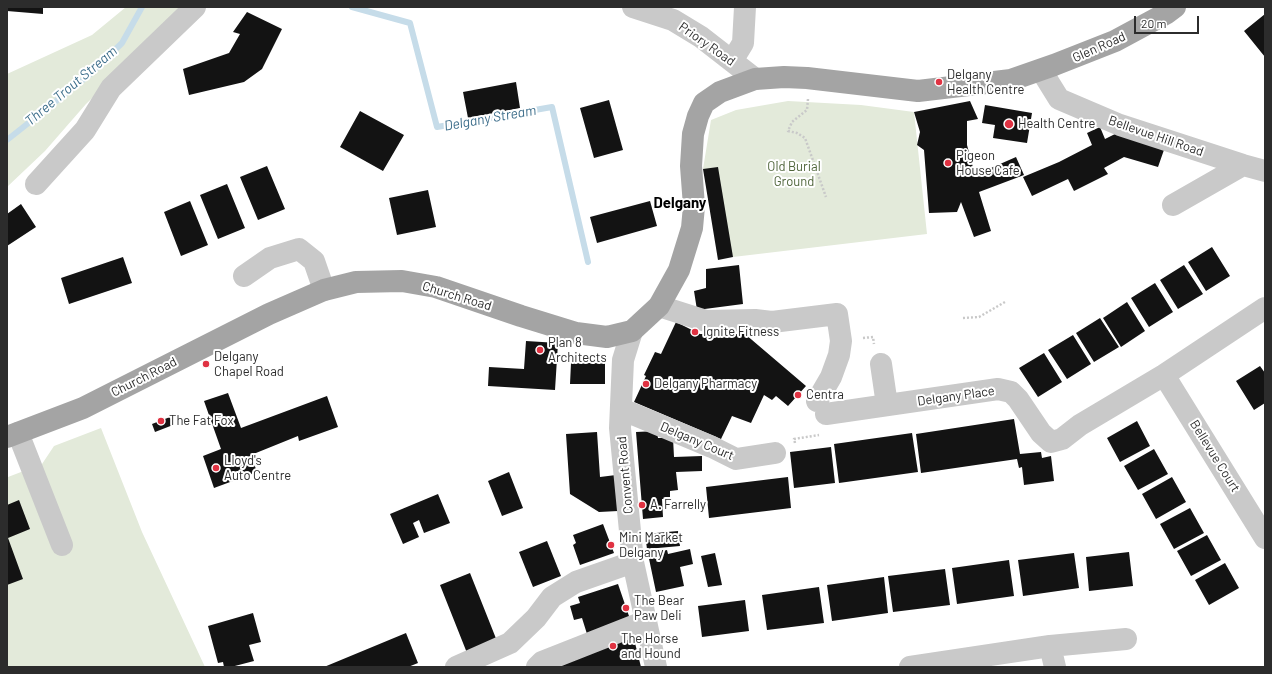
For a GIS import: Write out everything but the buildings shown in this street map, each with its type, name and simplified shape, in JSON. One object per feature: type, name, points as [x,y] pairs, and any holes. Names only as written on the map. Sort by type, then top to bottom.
[{"type":"main road","name":"Glen Road","points":[[754,79],[784,77],[807,78],[918,91],[1011,80],[1115,41],[1167,13],[1175,7]]},
{"type":"main road","name":"Church Road","points":[[12,435],[82,408],[269,314],[324,290],[356,282],[402,281],[436,287],[521,316],[576,332],[607,337],[632,331],[659,306],[679,270],[692,228],[694,206],[691,166],[693,134],[698,116],[704,103],[720,92],[754,79]]},
{"type":"street","points":[[36,184],[84,130],[111,88],[195,7]]},
{"type":"street","name":"Priory Road","points":[[633,7],[673,20],[700,37],[754,79]]},
{"type":"street","points":[[732,61],[743,43],[745,7]]},
{"type":"street","name":"Bellevue Hill Road","points":[[1041,70],[1059,99],[1120,125],[1265,171]]},
{"type":"street","points":[[1173,205],[1243,164]]},
{"type":"street","points":[[244,276],[270,258],[299,249],[314,261],[324,290]]},
{"type":"street","points":[[659,306],[706,321],[755,320],[772,322],[837,314],[841,341]]},
{"type":"street","points":[[1164,375],[1265,308]]},
{"type":"street","name":"Convent Road","points":[[632,331],[623,360],[620,428],[633,562],[656,667]]},
{"type":"street","name":"Delgany Place","points":[[841,341],[839,355],[821,407],[887,405],[998,389],[1011,392],[1018,399],[1041,433],[1051,442],[1062,439],[1080,425],[1164,375]]},
{"type":"street","points":[[881,364],[887,405]]},
{"type":"street","name":"Bellevue Court","points":[[1164,375],[1265,538]]},
{"type":"street","name":"Delgany Court","points":[[621,409],[712,446],[736,459],[775,454]]},
{"type":"street","points":[[12,435],[62,545]]},
{"type":"street","points":[[456,667],[510,643],[536,618],[552,597],[576,582],[633,562]]},
{"type":"street","points":[[537,667],[542,662],[646,621]]},
{"type":"street","points":[[910,667],[1050,646],[1126,639]]},
{"type":"street","points":[[1050,646],[1055,667]]},
{"type":"path","points":[[807,110],[792,122],[788,131],[797,133],[805,138],[826,197]]},
{"type":"path","points":[[963,318],[979,317],[1005,302]]},
{"type":"path","points":[[841,341],[873,337],[876,357],[881,364]]},
{"type":"green space","points":[[126,7],[185,7],[86,104],[45,151],[7,187],[7,74],[92,35]]},
{"type":"green space","name":"Old Burial Ground","points":[[788,101],[861,105],[914,112],[927,234],[733,257],[703,169],[711,120],[736,110]]},
{"type":"green space","points":[[101,428],[142,532],[205,667],[7,667],[7,476],[8,477],[42,464],[54,446]]},
{"type":"waterway","name":"Three Trout Stream","points":[[7,140],[89,75],[122,43],[142,7]]},
{"type":"waterway","name":"Delgany Stream","points":[[352,7],[410,23],[437,127],[552,107],[588,262]]},
{"type":"place","name":"Delgany Health Centre","points":[[939,82]]},
{"type":"place","name":"Health Centre","points":[[1009,124]]},
{"type":"place","name":"Pigeon House Cafe","points":[[948,163]]},
{"type":"place","name":"Ignite Fitness","points":[[695,332]]},
{"type":"place","name":"Plan 8 Architects","points":[[540,350]]},
{"type":"place","name":"Delgany Chapel Road","points":[[206,364]]},
{"type":"place","name":"Delgany Pharmacy","points":[[646,384]]},
{"type":"place","name":"Centra","points":[[798,395]]},
{"type":"place","name":"The Fat Fox","points":[[161,421]]},
{"type":"place","name":"Lloyd's Auto Centre","points":[[216,468]]},
{"type":"place","name":"A. Farrelly","points":[[642,505]]},
{"type":"place","name":"Mini Market Delgany","points":[[611,545]]},
{"type":"place","name":"The Bear Paw Deli","points":[[626,608]]},
{"type":"place","name":"The Horse and Hound","points":[[613,646]]},
{"type":"district","name":"Delgany","points":[[680,203]]}]
